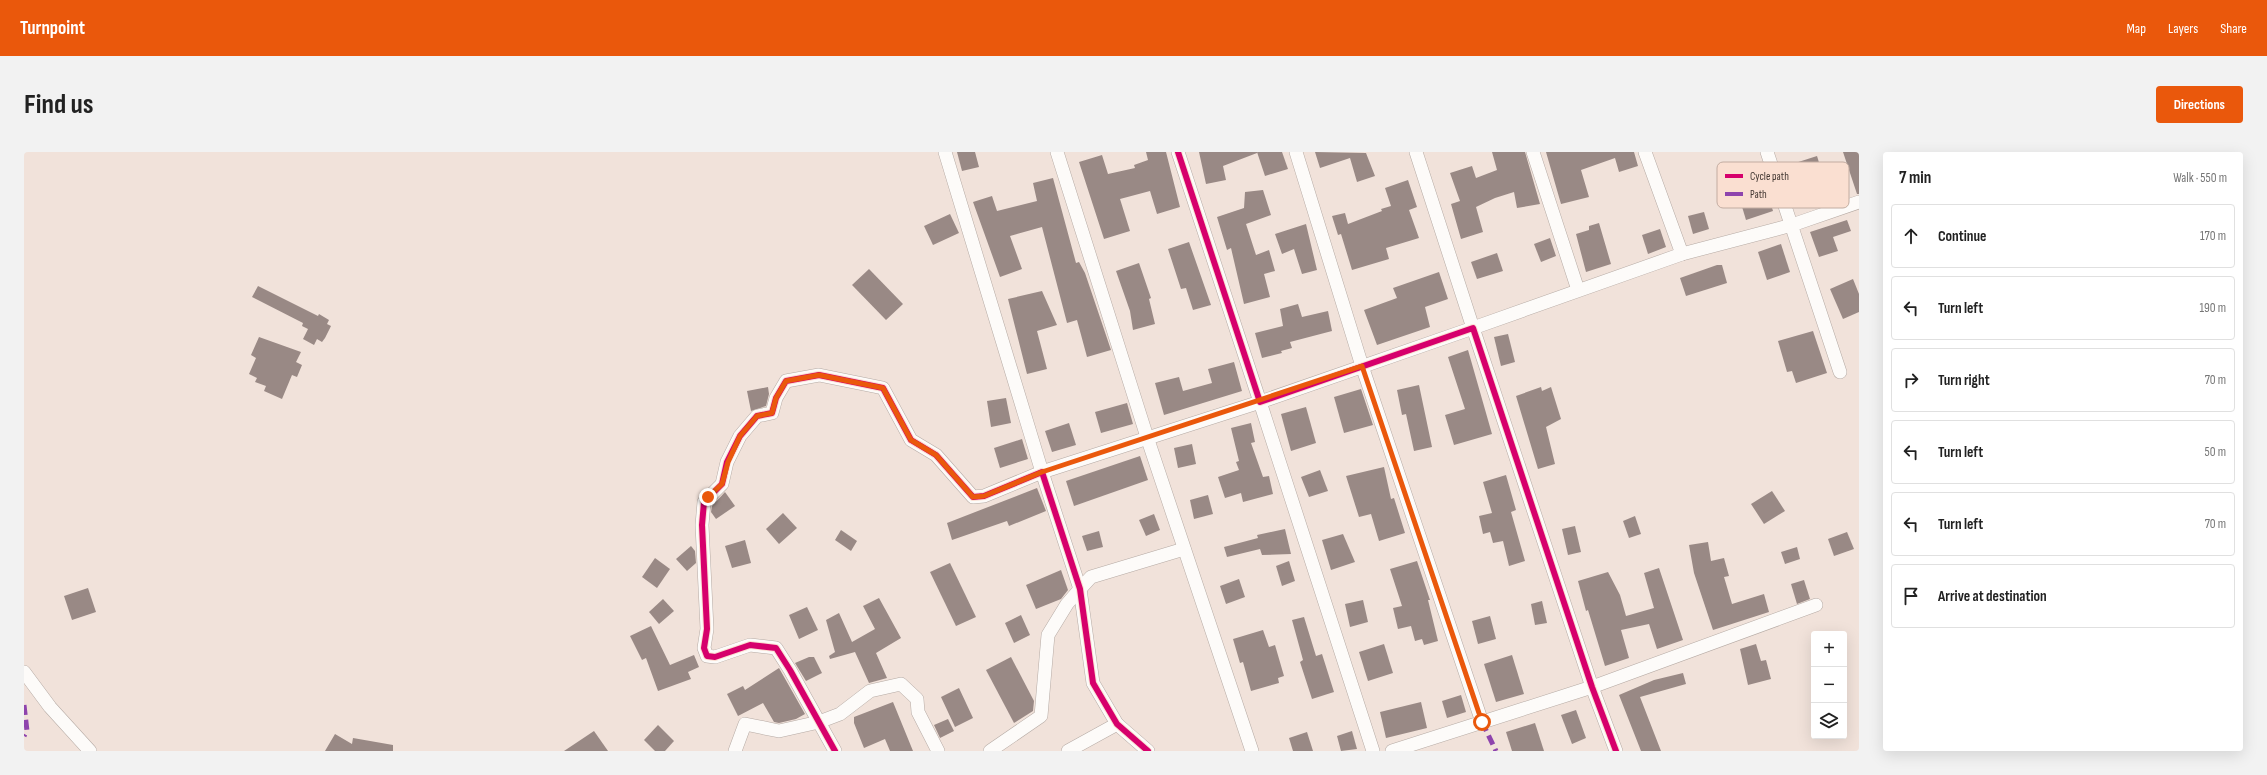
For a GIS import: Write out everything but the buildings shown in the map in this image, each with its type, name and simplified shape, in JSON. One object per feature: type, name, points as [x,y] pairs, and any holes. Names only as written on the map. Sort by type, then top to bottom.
[{"type":"street","points":[[945,152],[1042,472],[1080,589],[1092,683],[1117,724],[1148,751]]},
{"type":"street","points":[[1057,152],[1147,437],[1252,751]]},
{"type":"street","points":[[1178,152],[1373,751]]},
{"type":"street","points":[[1296,152],[1362,366],[1482,722]]},
{"type":"street","points":[[1416,152],[1592,687],[1616,751]]},
{"type":"street","points":[[1533,152],[1578,290]]},
{"type":"street","points":[[1645,152],[1682,254]]},
{"type":"street","points":[[1767,152],[1770,162]]},
{"type":"street","points":[[1849,205],[1859,202]]},
{"type":"street","points":[[1786,208],[1840,372]]},
{"type":"street","points":[[835,751],[776,648],[750,645],[715,656],[707,656],[704,648],[707,629],[702,525],[704,502],[722,484],[728,462],[740,436],[757,416],[772,413],[776,398],[786,381],[819,375],[883,388],[911,440],[936,455],[973,497],[984,496],[1042,472],[1147,437],[1260,402],[1682,254],[1792,225],[1842,208]]},
{"type":"street","points":[[990,751],[1041,716],[1048,635],[1067,604],[1091,577],[1184,549]]},
{"type":"street","points":[[1392,751],[1592,687],[1816,605]]},
{"type":"street","points":[[24,672],[50,707],[90,751]]},
{"type":"street","points":[[735,751],[745,724],[779,731],[819,722],[840,714],[870,691],[901,684],[917,699],[918,712],[938,751]]},
{"type":"street","points":[[1068,751],[1117,724]]},
{"type":"marked path","points":[[24,705],[27,731],[24,736]]},
{"type":"marked path","points":[[1482,722],[1496,751]]},
{"type":"cycle path","points":[[1178,152],[1260,402],[1473,328],[1592,687],[1616,751]]},
{"type":"cycle path","points":[[835,751],[790,670],[776,648],[750,645],[715,657],[707,656],[704,648],[707,629],[702,525],[704,502],[722,484],[727,462],[740,436],[757,416],[772,413],[776,398],[786,381],[819,375],[883,388],[911,440],[936,455],[973,497],[984,496],[1042,472],[1080,589],[1093,683],[1117,724],[1148,751]]},
{"type":"route","points":[[708,497],[722,484],[728,462],[740,436],[757,416],[772,413],[775,407],[776,398],[786,381],[819,375],[883,388],[911,440],[936,455],[973,497],[984,496],[1042,472],[1147,437],[1260,402],[1362,366],[1482,722]]}]
